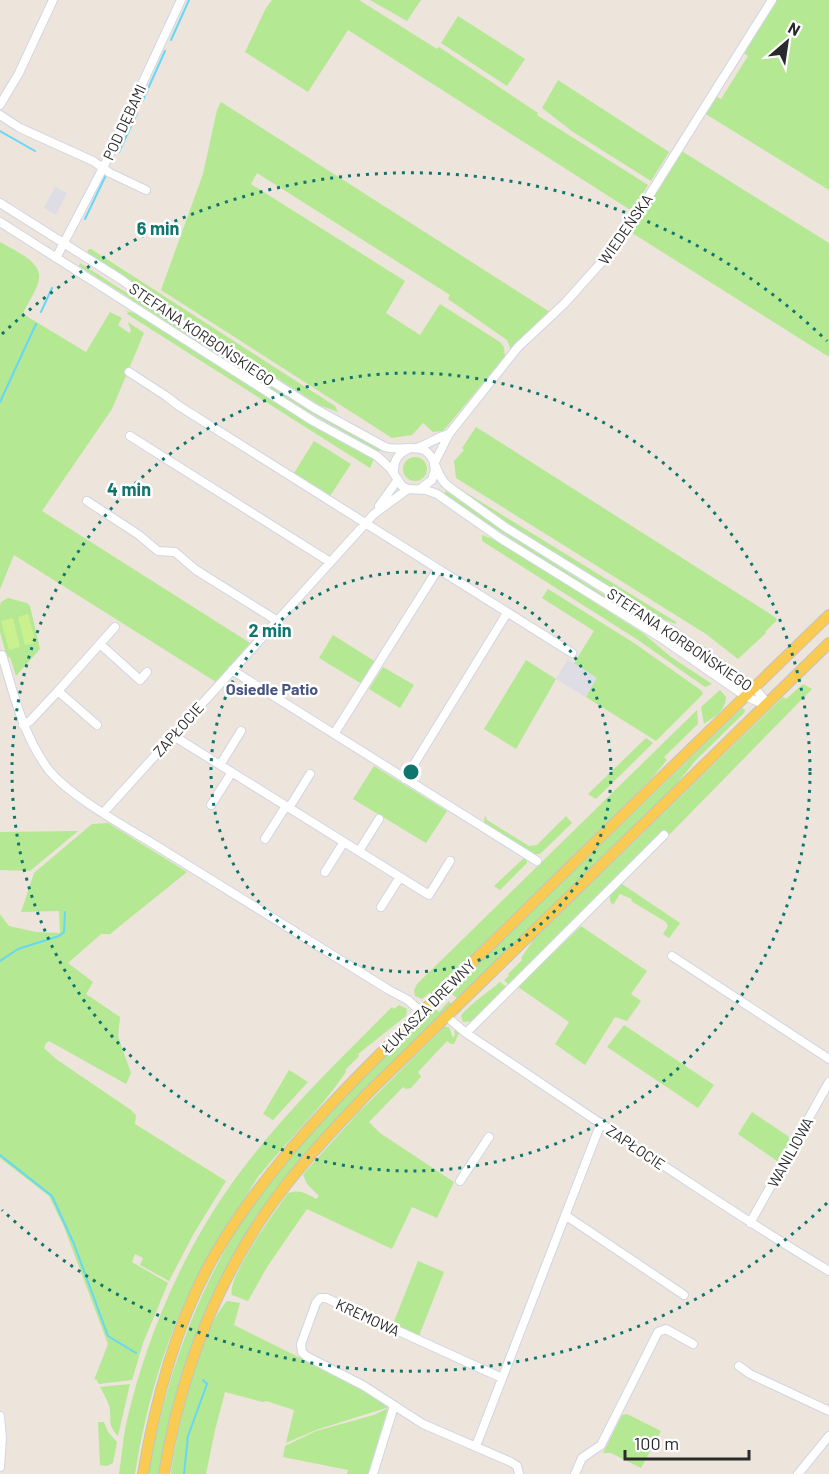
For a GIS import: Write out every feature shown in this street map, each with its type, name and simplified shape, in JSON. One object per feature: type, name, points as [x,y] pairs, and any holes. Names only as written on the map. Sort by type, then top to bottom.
[{"type":"main road","name":"ŁUKASZA DREWNY","points":[[144,1474],[152,1424],[168,1362],[194,1296],[221,1244],[267,1176],[296,1141],[421,1012],[829,615]]},
{"type":"main road","name":"ŁUKASZA DREWNY","points":[[164,1474],[178,1402],[208,1318],[264,1216],[322,1142],[368,1093],[829,644]]},
{"type":"street","points":[[0,105],[21,69],[53,0]]},
{"type":"street","name":"POD DĘBAMI","points":[[56,258],[102,168],[181,0]]},
{"type":"street","name":"WIEDEŃSKA","points":[[435,464],[449,434],[518,346],[564,304],[607,256],[647,199],[772,0]]},
{"type":"street","points":[[0,115],[20,128],[93,161],[102,168],[146,190]]},
{"type":"street","name":"STEFANA KORBOŃSKIEGO","points":[[0,203],[122,280],[173,318],[314,408],[385,447],[414,448],[426,452],[444,483],[499,523],[673,631],[754,687],[767,703]]},
{"type":"street","name":"STEFANA KORBOŃSKIEGO","points":[[0,222],[314,421],[377,456],[408,489],[432,492],[500,538],[658,636],[745,696],[761,703],[767,703]]},
{"type":"street","points":[[129,372],[364,524],[572,653]]},
{"type":"street","name":"WIEDEŃSKA","points":[[414,448],[429,443],[436,437],[449,434]]},
{"type":"street","points":[[130,436],[330,562]]},
{"type":"street","points":[[395,477],[395,460],[399,454],[414,448]]},
{"type":"street","points":[[418,490],[432,480],[435,464]]},
{"type":"street","name":"ZAPŁOCIE","points":[[374,514],[395,477]]},
{"type":"street","name":"ZAPŁOCIE","points":[[104,812],[364,524],[408,489]]},
{"type":"street","points":[[87,501],[131,529],[158,551],[175,552],[196,570],[276,620]]},
{"type":"street","points":[[334,734],[438,569]]},
{"type":"street","points":[[405,778],[507,613]]},
{"type":"street","points":[[23,725],[30,721],[115,627]]},
{"type":"street","points":[[100,644],[140,680],[147,672]]},
{"type":"street","points":[[2,655],[23,725],[38,753],[54,775],[81,798],[252,906],[408,1000],[421,1012]]},
{"type":"street","points":[[232,670],[537,861]]},
{"type":"street","points":[[58,691],[97,725]]},
{"type":"street","points":[[220,765],[241,730]]},
{"type":"street","points":[[172,735],[429,895],[450,861]]},
{"type":"street","points":[[211,805],[232,772]]},
{"type":"street","points":[[265,839],[310,774]]},
{"type":"street","points":[[359,851],[379,819]]},
{"type":"street","points":[[466,1033],[664,835]]},
{"type":"street","points":[[325,872],[344,842]]},
{"type":"street","points":[[381,907],[400,877]]},
{"type":"street","points":[[672,956],[829,1059]]},
{"type":"street","name":"ZAPŁOCIE","points":[[447,1017],[466,1033],[601,1124],[750,1223],[829,1271]]},
{"type":"street","name":"WANILIOWA","points":[[750,1223],[829,1082]]},
{"type":"street","points":[[476,1446],[601,1124]]},
{"type":"street","points":[[460,1181],[489,1137]]},
{"type":"street","points":[[565,1215],[684,1295]]},
{"type":"street","name":"KREMOWA","points":[[502,1378],[326,1298],[321,1298],[316,1303],[301,1344],[302,1352],[306,1356],[364,1386],[423,1424],[514,1464],[519,1474]]},
{"type":"street","points":[[575,1474],[582,1458],[601,1445],[658,1332],[666,1329],[693,1344]]},
{"type":"street","points":[[738,1366],[750,1374],[829,1411]]},
{"type":"street","points":[[373,1474],[394,1406]]},
{"type":"street","points":[[0,1416],[2,1438],[0,1467]]},
{"type":"street","points":[[798,1474],[829,1436]]},
{"type":"shaded area","points":[[55,187],[67,193],[56,215],[44,208]]},
{"type":"shaded area","points":[[568,659],[598,678],[586,697],[556,679]]},
{"type":"green space","points":[[272,0],[359,0],[437,49],[439,47],[538,113],[537,115],[648,185],[632,211],[348,30],[308,92],[245,52]]},
{"type":"green space","points":[[370,0],[421,0],[407,21]]},
{"type":"green space","points":[[775,0],[829,0],[829,190],[704,113],[715,96],[721,99],[748,56],[742,52]]},
{"type":"green space","points":[[458,16],[525,59],[507,86],[441,43]]},
{"type":"green space","points":[[558,80],[669,152],[651,181],[573,132],[542,108]]},
{"type":"green space","points":[[221,102],[550,312],[511,350],[507,340],[448,299],[450,295],[257,173],[251,184],[405,281],[386,313],[420,335],[440,304],[500,342],[504,347],[505,357],[443,431],[433,432],[423,423],[412,435],[392,438],[161,290],[203,174],[217,110]]},
{"type":"green space","points":[[680,150],[829,243],[829,357],[629,231]]},
{"type":"green space","points":[[0,242],[26,257],[39,273],[36,288],[23,314],[86,352],[110,312],[122,318],[118,325],[129,333],[131,331],[128,322],[144,333],[112,409],[42,511],[250,643],[216,682],[14,555],[0,589]]},
{"type":"green space","points":[[89,249],[335,406],[338,412],[319,405],[173,312],[87,252]]},
{"type":"green space","points":[[80,263],[308,409],[380,449],[379,452],[305,410],[79,266]]},
{"type":"green space","points":[[123,310],[137,314],[288,410],[374,459],[370,468],[127,314],[128,312]]},
{"type":"green space","points":[[476,427],[777,620],[738,659],[706,634],[456,478],[454,461],[464,450],[462,448]]},
{"type":"green space","points":[[314,441],[351,464],[330,496],[294,473]]},
{"type":"green space","points":[[415,457],[424,460],[427,469],[424,478],[415,481],[406,478],[403,469],[406,460]]},
{"type":"green space","points":[[452,484],[676,624],[658,617],[503,521]]},
{"type":"green space","points":[[446,491],[724,672],[722,675],[513,540],[444,494]]},
{"type":"green space","points":[[482,535],[498,541],[644,634],[671,657],[712,684],[705,687],[638,640],[482,541]]},
{"type":"green space","points":[[548,589],[634,643],[702,691],[703,694],[656,741],[586,697],[597,678],[574,663],[594,631],[542,598]]},
{"type":"green space","points":[[8,598],[30,606],[40,649],[16,676],[10,657],[7,658],[0,632],[0,606],[1,602]]},
{"type":"green space","points":[[28,614],[36,643],[25,645],[18,617]]},
{"type":"green space","points":[[13,618],[20,647],[9,650],[1,621]]},
{"type":"green space","points":[[333,635],[376,662],[362,684],[319,658]]},
{"type":"green space","points":[[526,660],[556,679],[516,749],[484,729]]},
{"type":"green space","points":[[383,667],[414,685],[400,708],[369,689]]},
{"type":"green space","points":[[803,684],[812,689],[668,836],[509,985],[504,980],[522,960],[521,958],[534,939],[783,697],[786,699]]},
{"type":"green space","points":[[720,690],[726,697],[724,706],[719,713],[704,724],[701,707]]},
{"type":"green space","points":[[742,708],[745,710],[744,713],[696,760],[670,792],[458,999],[451,993],[441,1003],[439,1001]]},
{"type":"green space","points":[[697,710],[698,724],[664,757],[667,760],[651,779],[432,994],[429,993],[422,999],[415,996],[414,990],[417,984]]},
{"type":"green space","points":[[646,738],[653,743],[596,799],[588,794]]},
{"type":"green space","points":[[374,766],[447,811],[426,843],[353,799]]},
{"type":"green space","points":[[485,815],[487,820],[529,846],[537,845],[566,816],[572,823],[540,854],[535,854],[484,823]]},
{"type":"green space","points":[[108,823],[187,872],[110,934],[101,934],[68,963],[93,982],[86,994],[120,1017],[118,1036],[131,1073],[126,1084],[49,1041],[44,1048],[56,1059],[131,1110],[136,1115],[135,1124],[226,1181],[193,1235],[169,1281],[140,1265],[143,1258],[135,1254],[132,1262],[168,1283],[143,1343],[132,1380],[99,1384],[96,1379],[94,1380],[108,1344],[64,1227],[49,1196],[0,1158],[0,914],[9,926],[36,932],[60,933],[59,911],[21,912],[34,873],[92,824]]},
{"type":"green space","points":[[78,831],[30,871],[0,870],[0,832]]},
{"type":"green space","points":[[524,858],[527,863],[500,890],[494,886]]},
{"type":"green space","points":[[622,884],[680,923],[669,938],[663,934],[668,926],[666,922],[631,901],[632,899],[620,894],[613,905],[610,895]]},
{"type":"green space","points":[[581,926],[647,971],[631,994],[641,1001],[627,1021],[615,1017],[585,1065],[555,1044],[569,1022],[518,987]]},
{"type":"green space","points":[[500,982],[507,987],[472,1021],[463,1022],[461,1016],[464,1012]]},
{"type":"green space","points":[[449,1001],[452,1005],[292,1170],[266,1204],[243,1240],[205,1313],[190,1352],[167,1432],[159,1474],[148,1474],[165,1399],[176,1363],[203,1293],[238,1227],[279,1168],[321,1120],[434,1007],[439,1012]]},
{"type":"green space","points":[[399,1005],[407,1009],[406,1016],[358,1054],[359,1056],[345,1070],[346,1072],[325,1099],[258,1177],[220,1236],[186,1300],[160,1366],[150,1400],[135,1474],[119,1474],[124,1433],[145,1356],[169,1294],[199,1234],[235,1179],[271,1133],[392,1007],[394,1009]]},
{"type":"green space","points":[[624,1025],[714,1085],[698,1108],[607,1047]]},
{"type":"green space","points":[[444,1027],[449,1027],[453,1038],[454,1030],[459,1033],[454,1044],[447,1041],[418,1072],[421,1077],[411,1088],[403,1087],[369,1122],[380,1133],[454,1182],[437,1218],[412,1207],[392,1249],[307,1209],[267,1267],[248,1301],[232,1295],[232,1286],[244,1260],[288,1193],[303,1192],[316,1199],[319,1196],[307,1184],[303,1175],[305,1172],[358,1113]]},
{"type":"green space","points":[[289,1070],[308,1082],[273,1120],[263,1114]]},
{"type":"green space","points":[[752,1112],[788,1136],[790,1140],[777,1161],[738,1134]]},
{"type":"green space","points":[[418,1261],[444,1272],[419,1336],[393,1324]]},
{"type":"green space","points":[[227,1301],[240,1303],[234,1325],[367,1391],[389,1407],[316,1430],[286,1443],[294,1410],[225,1392],[206,1474],[171,1474],[184,1408],[199,1358],[207,1335]]},
{"type":"green space","points":[[130,1384],[118,1436],[111,1426],[109,1407],[100,1387]]},
{"type":"green space","points":[[388,1408],[368,1474],[347,1474],[348,1470],[283,1457],[285,1446],[316,1431],[374,1415]]},
{"type":"green space","points":[[627,1414],[661,1431],[641,1468],[611,1453],[603,1453],[622,1415]]},
{"type":"green space","points":[[98,1422],[104,1422],[108,1432],[117,1442],[113,1463],[107,1466],[100,1465]]},
{"type":"waterway","points":[[171,40],[189,0]]},
{"type":"waterway","points":[[142,102],[165,51]]},
{"type":"waterway","points":[[119,152],[137,113]]},
{"type":"waterway","points":[[0,131],[35,151]]},
{"type":"waterway","points":[[85,219],[105,177]]},
{"type":"waterway","points":[[41,312],[52,288]]},
{"type":"waterway","points":[[0,402],[36,324]]},
{"type":"waterway","points":[[0,961],[18,949],[59,936],[64,932],[65,912]]},
{"type":"waterway","points":[[0,1155],[52,1196],[74,1244],[108,1336],[136,1353]]},
{"type":"waterway","points":[[184,1474],[188,1436],[207,1384],[203,1380]]},
{"type":"district","name":"Osiedle Patio","points":[[272,688]]}]
